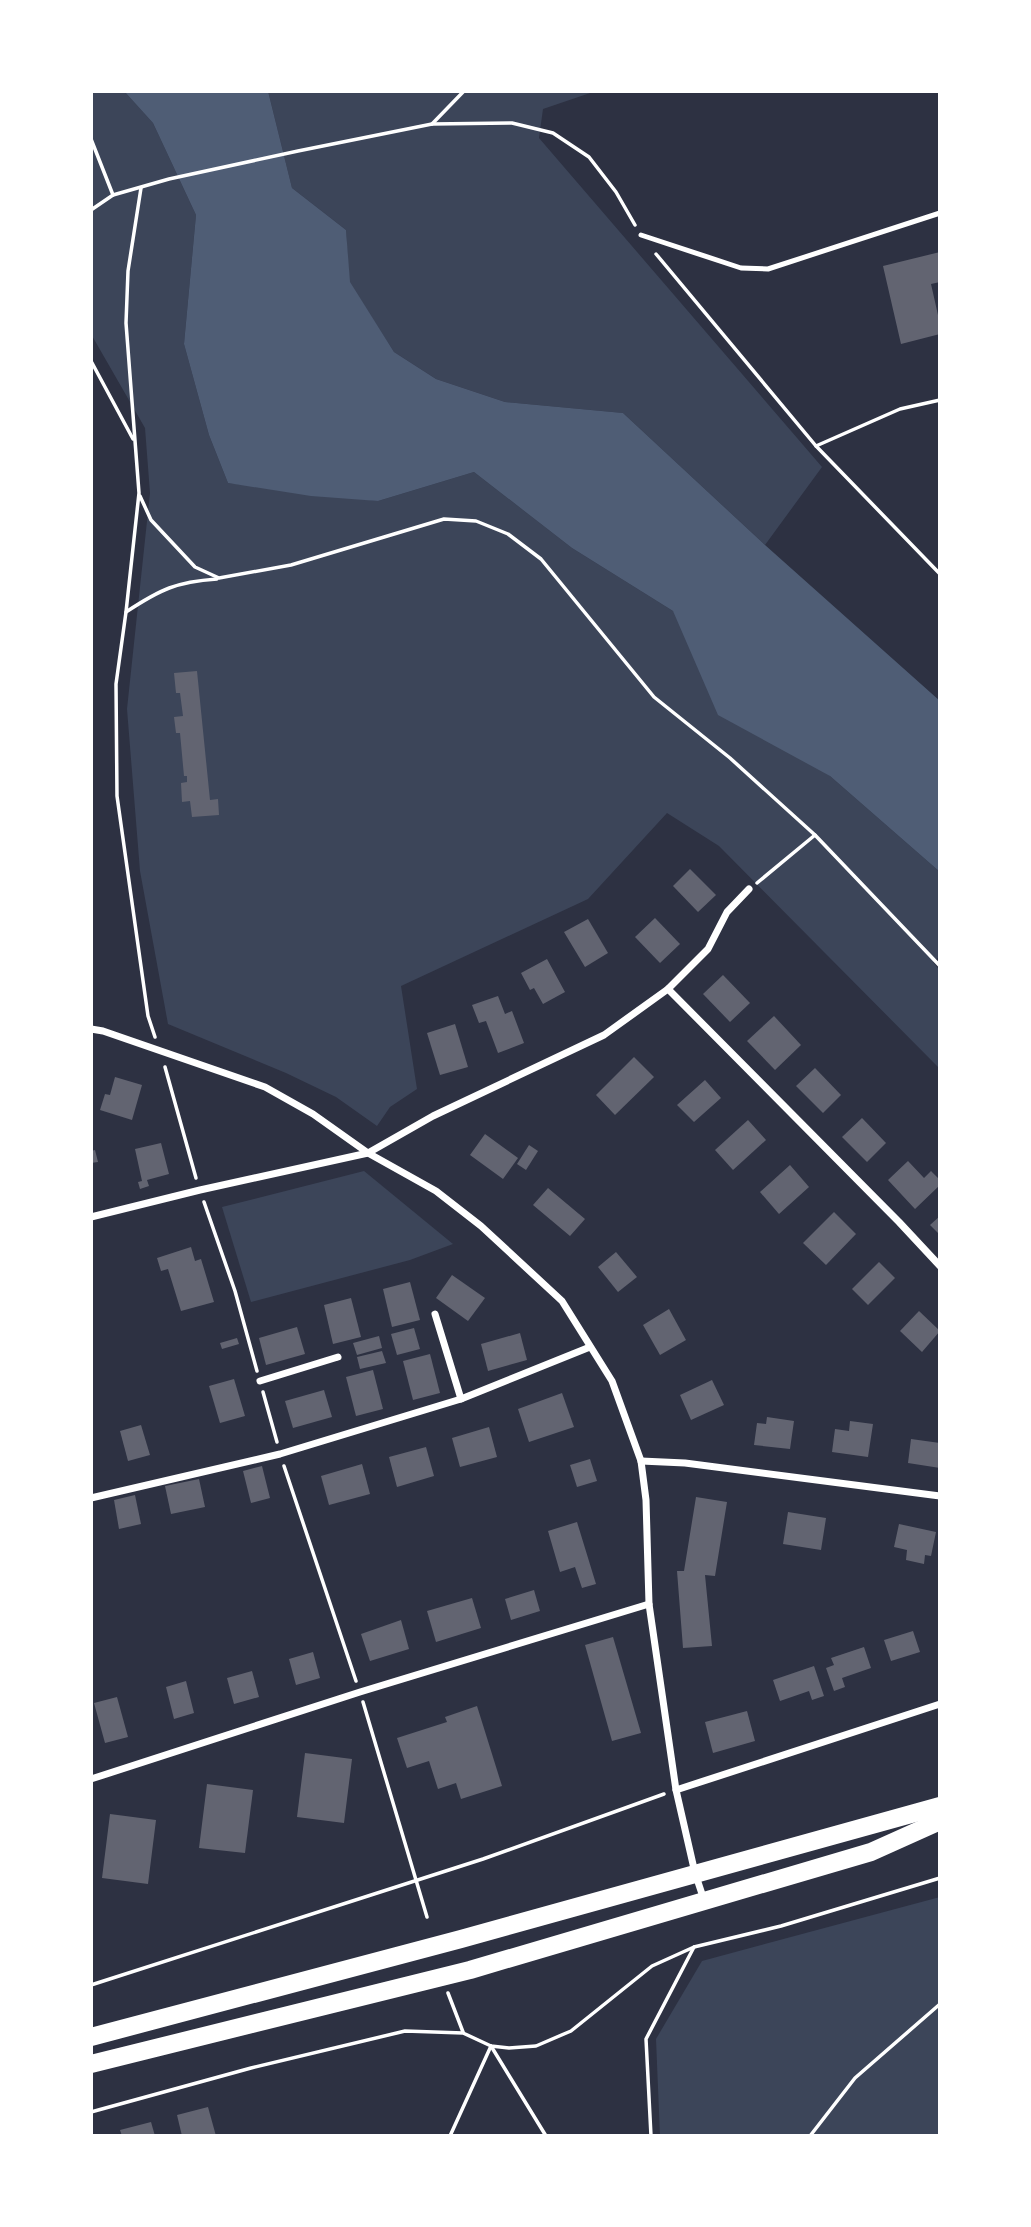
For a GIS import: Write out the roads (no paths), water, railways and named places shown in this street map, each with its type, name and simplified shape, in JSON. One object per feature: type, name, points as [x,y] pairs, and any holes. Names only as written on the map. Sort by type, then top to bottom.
[{"type":"main road","points":[[91,2037],[461,1939],[940,1806]]},
{"type":"main road","points":[[91,2064],[470,1969],[871,1852],[940,1821]]},
{"type":"street","points":[[91,1217],[368,1153],[433,1116],[604,1035],[668,989],[708,949],[727,912],[749,889]]},
{"type":"street","points":[[668,989],[940,1266]]},
{"type":"street","points":[[91,1029],[265,1087],[313,1114],[368,1153],[436,1191],[481,1226],[562,1301],[612,1381],[640,1461],[646,1500],[649,1604],[676,1790],[704,1900]]},
{"type":"street","points":[[435,1314],[461,1399]]},
{"type":"street","points":[[91,1498],[281,1454],[461,1399],[590,1347]]},
{"type":"street","points":[[260,1381],[338,1357]]},
{"type":"street","points":[[640,1461],[685,1463],[940,1496]]},
{"type":"street","points":[[91,1779],[360,1692],[649,1604]]},
{"type":"street","points":[[676,1790],[940,1704]]},
{"type":"lane","points":[[641,235],[741,268],[768,269],[940,213]]}]
